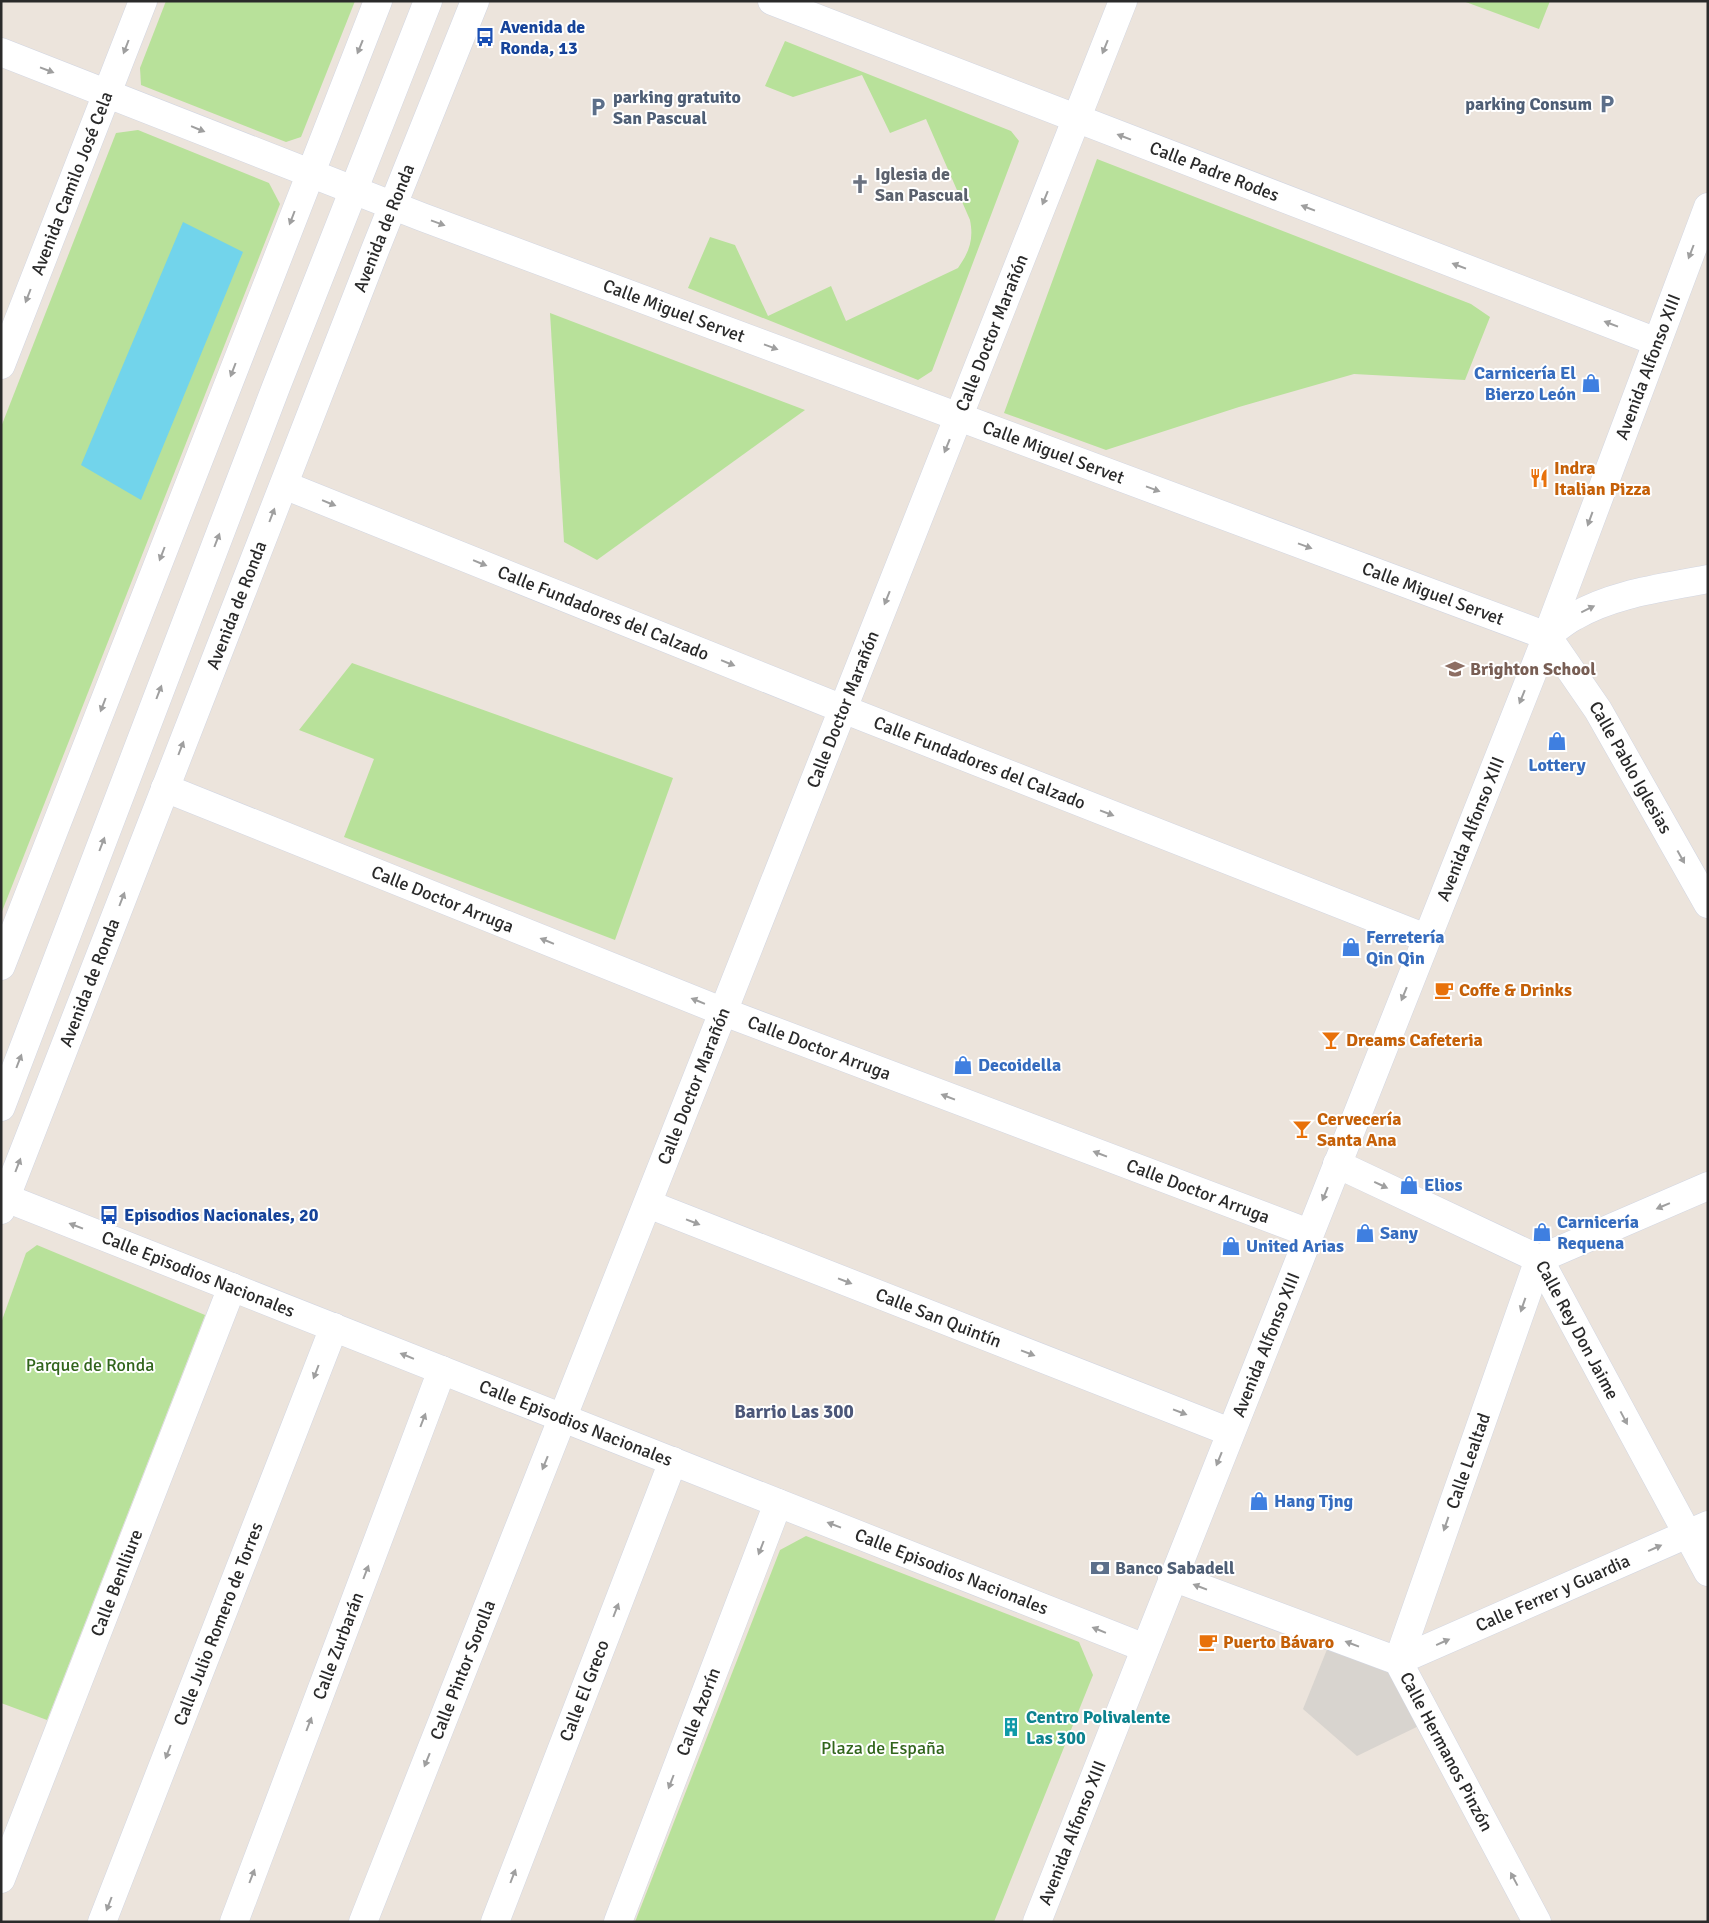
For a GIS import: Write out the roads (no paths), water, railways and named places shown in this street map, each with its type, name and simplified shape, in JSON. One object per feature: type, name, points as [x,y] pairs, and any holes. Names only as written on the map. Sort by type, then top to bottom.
[{"type":"street","name":"Avenida Camilo José Cela","points":[[1,364],[143,1]]},
{"type":"street","points":[[1,966],[378,1]]},
{"type":"street","points":[[1,1107],[276,387],[428,1]]},
{"type":"street","name":"Avenida de Ronda","points":[[3,1201],[393,205],[475,1]]},
{"type":"street","name":"Calle Padre Rodes","points":[[772,1],[1657,342]]},
{"type":"street","name":"Calle Doctor Marañón","points":[[563,1418],[1123,1]]},
{"type":"street","name":"Calle Miguel Servet","points":[[1,52],[353,190],[1547,636]]},
{"type":"street","name":"Avenida Alfonso XIII","points":[[1037,1922],[1172,1577],[1547,636],[1708,207]]},
{"type":"street","name":"Calle Fundadores del Calzado","points":[[284,485],[843,709],[1426,938]]},
{"type":"street","points":[[1547,636],[1573,616],[1599,604],[1628,595],[1708,578]]},
{"type":"street","name":"Calle Pablo Iglesias","points":[[1547,636],[1598,710],[1708,904]]},
{"type":"street","name":"Calle Doctor Arruga","points":[[165,788],[724,1012],[1309,1233]]},
{"type":"street","name":"Calle Rey Don Jaime","points":[[1337,1164],[1539,1259],[1697,1530],[1708,1572]]},
{"type":"street","points":[[1539,1259],[1708,1186]]},
{"type":"street","name":"Calle Episodios Nacionales","points":[[3,1201],[232,1286],[1145,1648]]},
{"type":"street","name":"Calle San Quintín","points":[[648,1204],[1230,1432]]},
{"type":"street","name":"Calle Lealtad","points":[[1398,1661],[1539,1259]]},
{"type":"street","name":"Calle Benlliure","points":[[1,1879],[232,1286]]},
{"type":"street","name":"Calle Julio Romero de Torres","points":[[102,1922],[334,1327]]},
{"type":"street","name":"Calle Zurbarán","points":[[234,1922],[442,1370]]},
{"type":"street","name":"Calle Pintor Sorolla","points":[[364,1922],[563,1418]]},
{"type":"street","name":"Calle El Greco","points":[[496,1922],[673,1461]]},
{"type":"street","name":"Calle Azorín","points":[[618,1922],[778,1503]]},
{"type":"street","name":"Calle Ferrer y Guardia","points":[[1398,1661],[1697,1530]]},
{"type":"street","name":"Calle Hermanos Pinzón","points":[[1172,1577],[1398,1661],[1537,1922]]},
{"type":"water","points":[[183,222],[243,252],[141,500],[81,465]]},
{"type":"place","name":"Avenida de Ronda, 13","points":[[485,37]]},
{"type":"place","name":"parking Consum","points":[[1607,104]]},
{"type":"place","name":"parking gratuito San Pascual","points":[[598,107]]},
{"type":"place","name":"Iglesia de San Pascual","points":[[860,184]]},
{"type":"place","name":"Carnicería El Bierzo León","points":[[1591,383]]},
{"type":"place","name":"Indra Italian Pizza","points":[[1539,478]]},
{"type":"place","name":"Brighton School","points":[[1455,669]]},
{"type":"place","name":"Lottery","points":[[1557,741]]},
{"type":"place","name":"Ferretería Qin Qin","points":[[1351,947]]},
{"type":"place","name":"Coffe & Drinks","points":[[1444,990]]},
{"type":"place","name":"Dreams Cafeteria","points":[[1331,1040]]},
{"type":"place","name":"Decoidella","points":[[963,1065]]},
{"type":"place","name":"Cervecería Santa Ana","points":[[1302,1129]]},
{"type":"place","name":"Elios","points":[[1409,1185]]},
{"type":"place","name":"Episodios Nacionales, 20","points":[[109,1215]]},
{"type":"place","name":"Carnicería Requena","points":[[1542,1232]]},
{"type":"place","name":"Sany","points":[[1365,1233]]},
{"type":"place","name":"United Arias","points":[[1231,1246]]},
{"type":"place","name":"Hang Tjng","points":[[1259,1501]]},
{"type":"place","name":"Banco Sabadell","points":[[1100,1568]]},
{"type":"place","name":"Puerto Bávaro","points":[[1208,1642]]},
{"type":"place","name":"Centro Polivalente Las 300","points":[[1011,1727]]},
{"type":"district","name":"Barrio Las 300","points":[[794,1412]]},
{"type":"park label","name":"Parque de Ronda","points":[[90,1365]]},
{"type":"park label","name":"Plaza de España","points":[[883,1748]]}]
